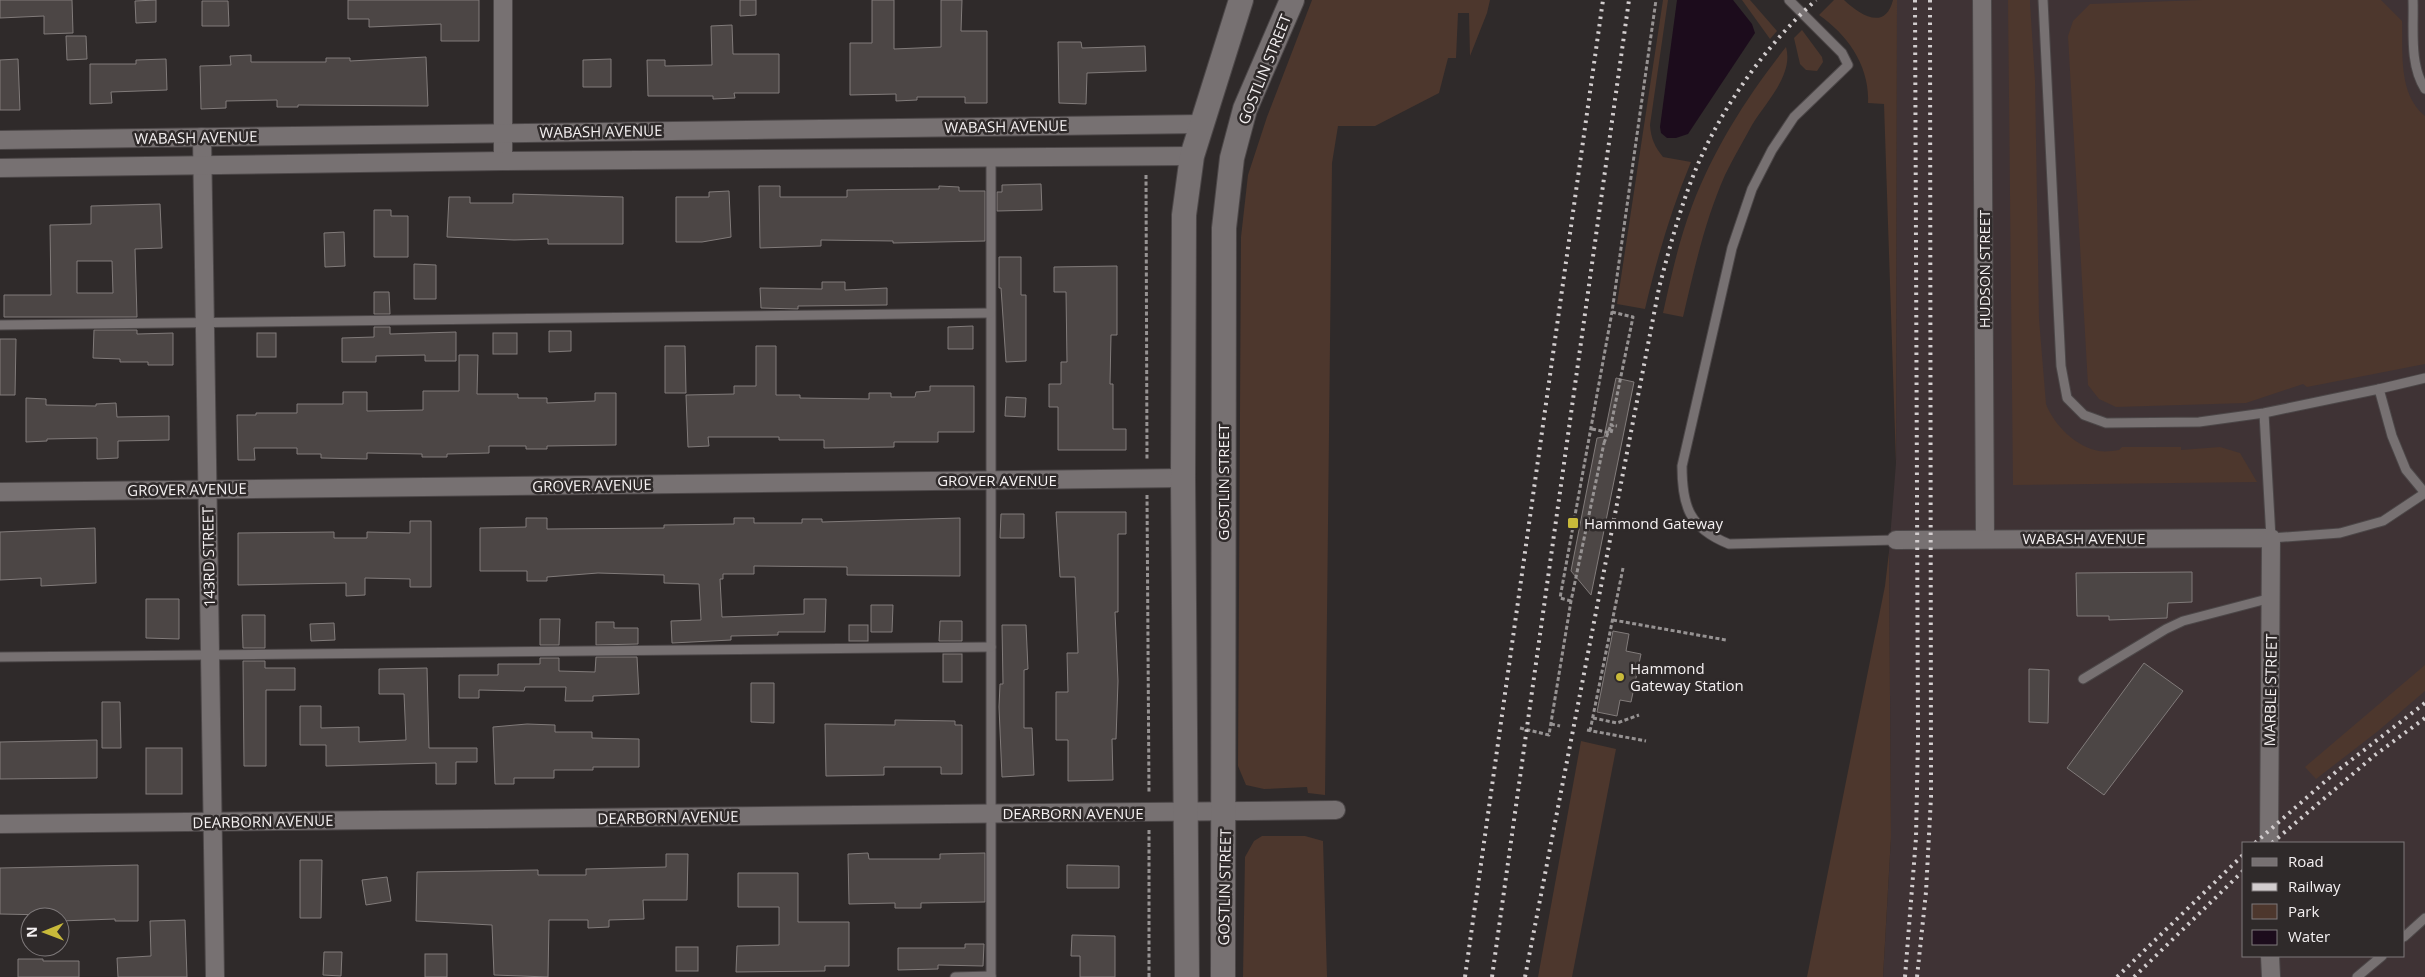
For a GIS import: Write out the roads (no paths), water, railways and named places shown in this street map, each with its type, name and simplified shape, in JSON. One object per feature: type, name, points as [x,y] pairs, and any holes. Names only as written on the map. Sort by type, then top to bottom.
[{"type":"main road","points":[[1187,977],[1183,478],[1184,215],[1192,156],[1241,0]]},
{"type":"main road","name":"GOSTLIN STREET","points":[[1223,977],[1225,812],[1224,228],[1232,158],[1245,109],[1292,0]]},
{"type":"street","points":[[502,0],[503,162]]},
{"type":"street","name":"HUDSON STREET","points":[[1982,0],[1985,538]]},
{"type":"street","name":"WABASH AVENUE","points":[[0,140],[1201,124]]},
{"type":"street","name":"143RD STREET","points":[[202,137],[215,977]]},
{"type":"street","name":"WABASH AVENUE","points":[[0,168],[1192,156]]},
{"type":"street","name":"GROVER AVENUE","points":[[0,492],[1183,478]]},
{"type":"street","name":"WABASH AVENUE","points":[[1896,540],[1985,538],[2271,538]]},
{"type":"street","name":"MARBLE STREET","points":[[2269,842],[2271,538]]},
{"type":"street","name":"DEARBORN AVENUE","points":[[0,824],[1336,810]]},
{"type":"street","points":[[2270,957],[2271,977]]},
{"type":"lane","points":[[1789,0],[1842,53],[1848,66],[1794,117],[1772,150],[1752,189],[1732,248],[1682,466],[1684,500],[1699,528],[1714,538],[1729,544],[1896,540]]},
{"type":"lane","points":[[2043,0],[2061,366],[2066,398],[2084,415],[2106,423],[2199,422],[2264,413],[2379,390],[2425,378]]},
{"type":"lane","points":[[2413,0],[2414,60],[2419,80],[2425,89]]},
{"type":"lane","points":[[954,977],[991,977],[991,158]]},
{"type":"lane","points":[[0,325],[990,313]]},
{"type":"lane","points":[[2264,413],[2271,538],[2340,533],[2383,521],[2425,493],[2406,470],[2392,436],[2379,390]]},
{"type":"lane","points":[[2084,679],[2166,629],[2184,621],[2272,598]]},
{"type":"lane","points":[[0,658],[991,647]]},
{"type":"lane","points":[[2405,936],[2425,918]]},
{"type":"lane","points":[[2357,977],[2381,957]]},
{"type":"water","points":[[1677,0],[1733,0],[1752,24],[1755,33],[1688,134],[1676,138],[1667,138],[1661,133],[1660,127]]},
{"type":"railway","points":[[1465,977],[1603,0]]},
{"type":"railway","points":[[1492,977],[1629,0]]},
{"type":"railway","points":[[1525,977],[1659,288],[1676,225],[1698,164],[1734,97],[1764,55],[1816,0]]},
{"type":"railway","points":[[1905,977],[1916,838],[1918,739],[1915,0]]},
{"type":"railway","points":[[1917,977],[1926,892],[1931,797],[1930,0]]},
{"type":"railway","points":[[2256,842],[2337,771],[2425,703]]},
{"type":"railway","points":[[2273,842],[2375,755],[2425,718]]},
{"type":"railway","points":[[2117,977],[2242,856]]},
{"type":"railway","points":[[2134,977],[2242,872]]},
{"type":"place","name":"Hammond Gateway","points":[[1573,523]]},
{"type":"place","name":"Hammond Gateway Station","points":[[1620,677]]}]
